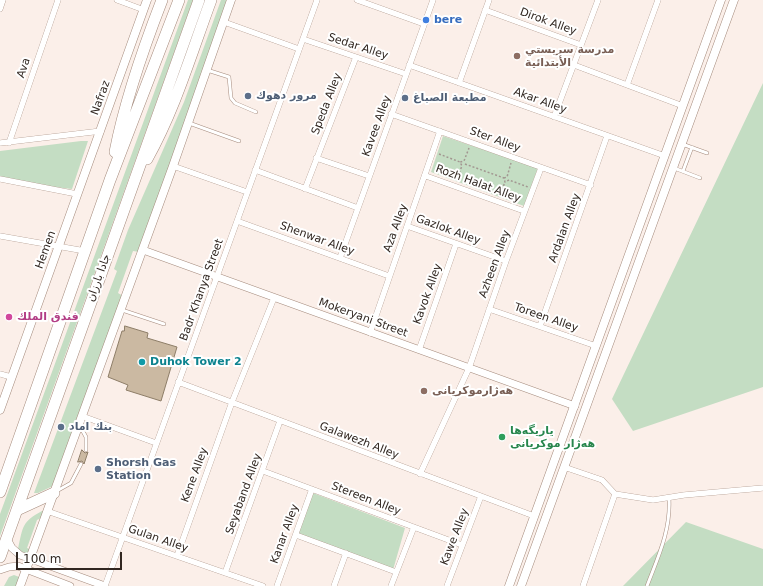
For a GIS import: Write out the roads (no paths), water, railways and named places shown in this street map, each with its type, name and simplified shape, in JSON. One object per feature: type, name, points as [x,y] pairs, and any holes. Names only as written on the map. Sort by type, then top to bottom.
[{"type":"highway","points":[[110,180],[117,140],[130,91],[145,44],[162,0]]},
{"type":"highway","name":"جادا بارزان","points":[[1,488],[110,180],[179,0]]},
{"type":"highway","name":"جادا بارزان","points":[[0,557],[199,0]]},
{"type":"highway","points":[[131,190],[167,120],[211,0]]},
{"type":"highway","points":[[17,510],[54,493]]},
{"type":"main road","name":"Nafraz","points":[[101,131],[147,0]]},
{"type":"main road","points":[[20,586],[189,123],[231,0]]},
{"type":"main road","points":[[509,586],[721,0]]},
{"type":"main road","points":[[521,586],[734,0]]},
{"type":"main road","points":[[702,53],[713,56]]},
{"type":"main road","name":"Hemen","points":[[0,410],[101,131]]},
{"type":"street","points":[[0,9],[3,0]]},
{"type":"street","name":"Ava","points":[[9,143],[58,0]]},
{"type":"street","points":[[117,0],[144,10]]},
{"type":"street","name":"Badr Khanya Street","points":[[105,586],[317,0]]},
{"type":"street","points":[[357,0],[373,2],[424,24]]},
{"type":"street","name":"Kavee Alley","points":[[340,258],[433,0]]},
{"type":"street","points":[[459,83],[489,0]]},
{"type":"street","points":[[554,117],[598,0]]},
{"type":"street","points":[[627,85],[658,0]]},
{"type":"street","name":"Dirok Alley","points":[[485,10],[581,45]]},
{"type":"street","points":[[224,22],[299,49]]},
{"type":"street","name":"Sedar Alley","points":[[303,39],[406,74]]},
{"type":"street","name":"Speda Alley","points":[[305,188],[356,57]]},
{"type":"street","name":"Akar Alley","points":[[409,65],[665,156]]},
{"type":"street","points":[[574,66],[683,106]]},
{"type":"street","name":"Ster Alley","points":[[391,114],[591,185]]},
{"type":"street","name":"Nafraz","points":[[0,143],[101,131]]},
{"type":"street","name":"Aza Alley","points":[[370,333],[389,276],[426,176],[440,131]]},
{"type":"street","name":"Ardalan Alley","points":[[540,326],[591,185],[607,136]]},
{"type":"street","points":[[316,158],[369,176]]},
{"type":"street","points":[[173,166],[247,192]]},
{"type":"street","name":"Azheen Alley","points":[[420,474],[469,368],[524,211],[541,168]]},
{"type":"street","points":[[255,170],[358,208]]},
{"type":"street","name":"Rozh Halat Alley","points":[[426,176],[524,211]]},
{"type":"street","points":[[0,179],[77,194]]},
{"type":"street","name":"Shenwar Alley","points":[[237,221],[389,276]]},
{"type":"street","name":"Gazlok Alley","points":[[407,226],[506,262]]},
{"type":"street","points":[[1,238],[85,251]]},
{"type":"street","name":"Kavok Alley","points":[[418,350],[456,244]]},
{"type":"street","name":"Mokeryani Street","points":[[143,250],[575,406]]},
{"type":"street","name":"Kene Alley","points":[[177,556],[232,402],[274,298]]},
{"type":"street","name":"Toreen Alley","points":[[489,309],[596,346]]},
{"type":"street","points":[[0,374],[11,377]]},
{"type":"street","name":"Galawezh Alley","points":[[178,382],[280,422],[534,516]]},
{"type":"street","points":[[81,420],[156,443]]},
{"type":"street","name":"Seyaband Alley","points":[[225,573],[280,422]]},
{"type":"street","points":[[564,467],[602,480],[615,494],[653,500],[684,495],[763,488]]},
{"type":"street","name":"Stereen Alley","points":[[263,471],[462,545]]},
{"type":"street","name":"Kanar Alley","points":[[277,586],[312,489]]},
{"type":"street","points":[[583,586],[615,494]]},
{"type":"street","name":"Kawe Alley","points":[[447,586],[481,496]]},
{"type":"street","name":"Gulan Alley","points":[[48,511],[263,586]]},
{"type":"street","points":[[391,586],[414,527]]},
{"type":"street","points":[[296,535],[396,572]]},
{"type":"street","points":[[7,539],[16,552],[30,559],[105,586]]},
{"type":"street","points":[[334,586],[346,553]]},
{"type":"street","points":[[0,570],[13,566],[26,569],[70,586]]},
{"type":"lane","points":[[207,70],[229,77],[231,79],[231,98],[235,103],[256,112]]},
{"type":"lane","points":[[189,123],[239,141]]},
{"type":"lane","points":[[682,143],[707,153]]},
{"type":"lane","points":[[683,171],[692,147]]},
{"type":"lane","points":[[673,168],[700,178]]},
{"type":"lane","points":[[120,310],[164,324]]},
{"type":"lane","points":[[81,420],[86,437],[86,450]]},
{"type":"lane","points":[[54,493],[71,483],[81,464]]},
{"type":"lane","points":[[647,586],[668,529],[670,513],[669,498]]},
{"type":"place","name":"bere","points":[[426,20]]},
{"type":"place","name":"مدرسة سربستي الأبتدائية","points":[[517,56]]},
{"type":"place","name":"مرور دهوك","points":[[248,96]]},
{"type":"place","name":"مطبعة الصباغ","points":[[405,98]]},
{"type":"place","name":"فندق الملك","points":[[9,317]]},
{"type":"place","name":"Duhok Tower 2","points":[[142,362]]},
{"type":"place","name":"ھەژارموکریانی","points":[[424,391]]},
{"type":"place","name":"بنك اماد","points":[[61,427]]},
{"type":"place","name":"یاریگەها هەژار موکریانی","points":[[502,437]]},
{"type":"place","name":"Shorsh Gas Station","points":[[98,469]]}]
